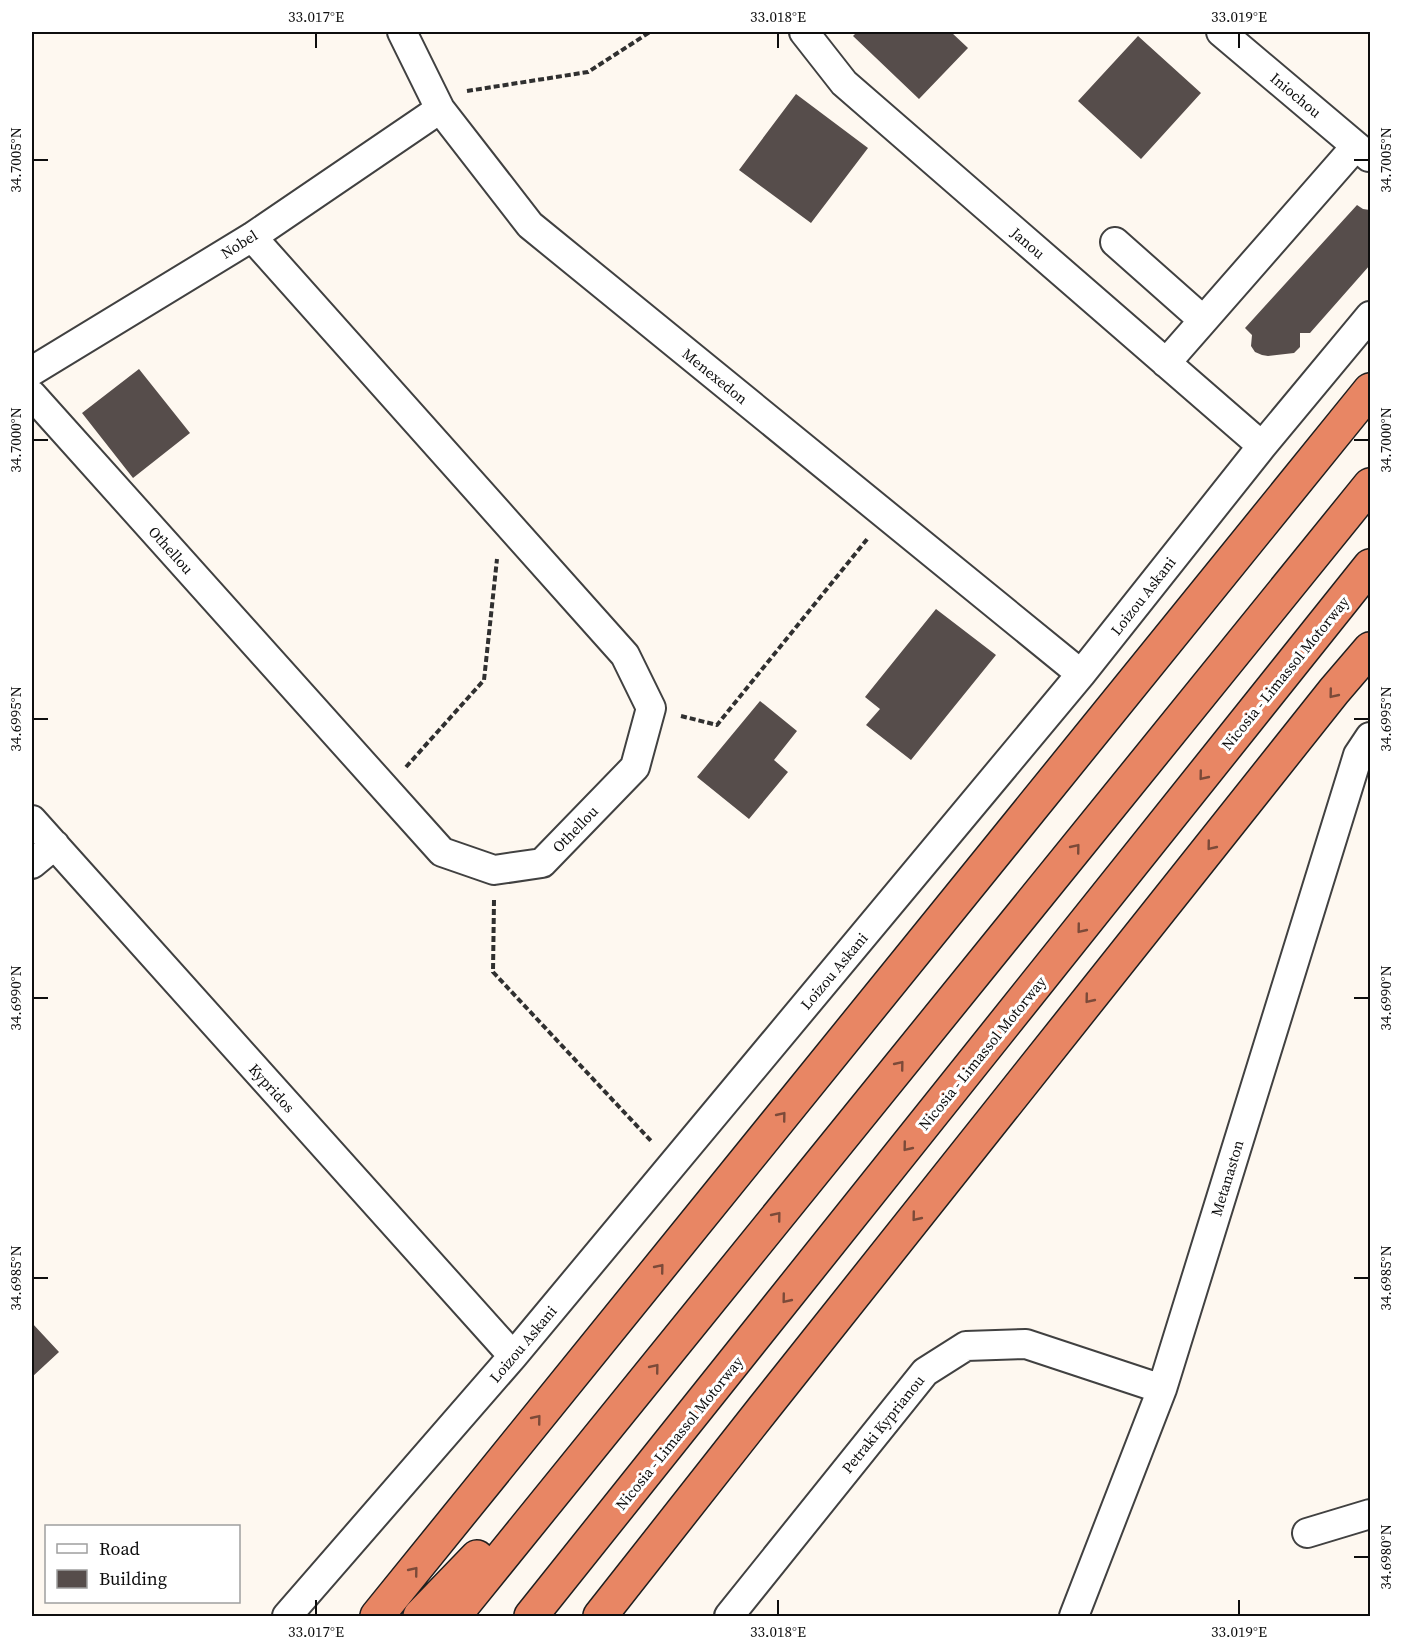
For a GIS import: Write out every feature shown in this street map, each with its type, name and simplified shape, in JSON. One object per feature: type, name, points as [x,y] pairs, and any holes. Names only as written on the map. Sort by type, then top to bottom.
[{"type":"highway","points":[[377,1617],[1371,390]]},
{"type":"highway","points":[[454,1617],[1371,485]]},
{"type":"highway","name":"Nicosia - Limassol Motorway","points":[[593,1540],[1371,566]]},
{"type":"highway","points":[[600,1617],[1334,691],[1371,649]]},
{"type":"highway","points":[[420,1617],[618,1413]]},
{"type":"highway","points":[[531,1617],[593,1540]]},
{"type":"highway","points":[[550,1617],[593,1540]]},
{"type":"street","name":"Menexedon","points":[[402,32],[437,103],[530,225],[1081,674]]},
{"type":"street","name":"Janou","points":[[804,32],[844,83],[1262,446]]},
{"type":"street","name":"Iniochou","points":[[1221,32],[1363,152]]},
{"type":"street","name":"Nobel","points":[[32,371],[252,237],[437,103]]},
{"type":"street","points":[[1166,363],[1203,320],[1363,152]]},
{"type":"street","points":[[252,237],[625,655],[651,708]]},
{"type":"street","points":[[1115,242],[1203,320]]},
{"type":"street","name":"Loizou Askani","points":[[287,1617],[513,1356],[673,1164],[1081,674],[1262,446],[1371,316]]},
{"type":"street","name":"Othellou","points":[[32,395],[442,852],[494,870],[542,863],[635,767],[651,708]]},
{"type":"street","name":"Metanaston","points":[[1074,1617],[1162,1389],[1358,755],[1371,737]]},
{"type":"street","name":"Kypridos","points":[[32,820],[513,1356]]},
{"type":"street","points":[[32,864],[54,845]]},
{"type":"street","name":"Petraki Kyprianou","points":[[729,1617],[925,1372],[966,1346],[1026,1344],[1162,1389]]},
{"type":"street","points":[[1307,1533],[1371,1514]]},
{"type":"path","points":[[437,103],[588,72],[650,32]]},
{"type":"path","points":[[651,708],[717,725],[886,515]]},
{"type":"path","points":[[386,789],[484,680],[502,517]]},
{"type":"path","points":[[494,870],[494,972],[673,1164]]},
{"type":"building","points":[[857,32],[951,32],[968,48],[919,99],[853,36]]},
{"type":"building","points":[[1138,36],[1201,93],[1141,159],[1078,101]]},
{"type":"building","points":[[796,94],[868,148],[811,223],[739,170]]},
{"type":"building","points":[[1357,205],[1370,210],[1370,251],[1368,251],[1370,265],[1310,333],[1300,333],[1300,347],[1294,353],[1268,356],[1255,352],[1251,346],[1252,335],[1245,328]]},
{"type":"building","points":[[139,369],[190,433],[133,478],[82,413]]},
{"type":"building","points":[[936,609],[996,655],[911,760],[866,725],[880,709],[865,697]]},
{"type":"building","points":[[760,701],[797,731],[774,760],[788,772],[749,819],[697,777]]},
{"type":"building","points":[[32,1323],[59,1352],[32,1377]]}]
